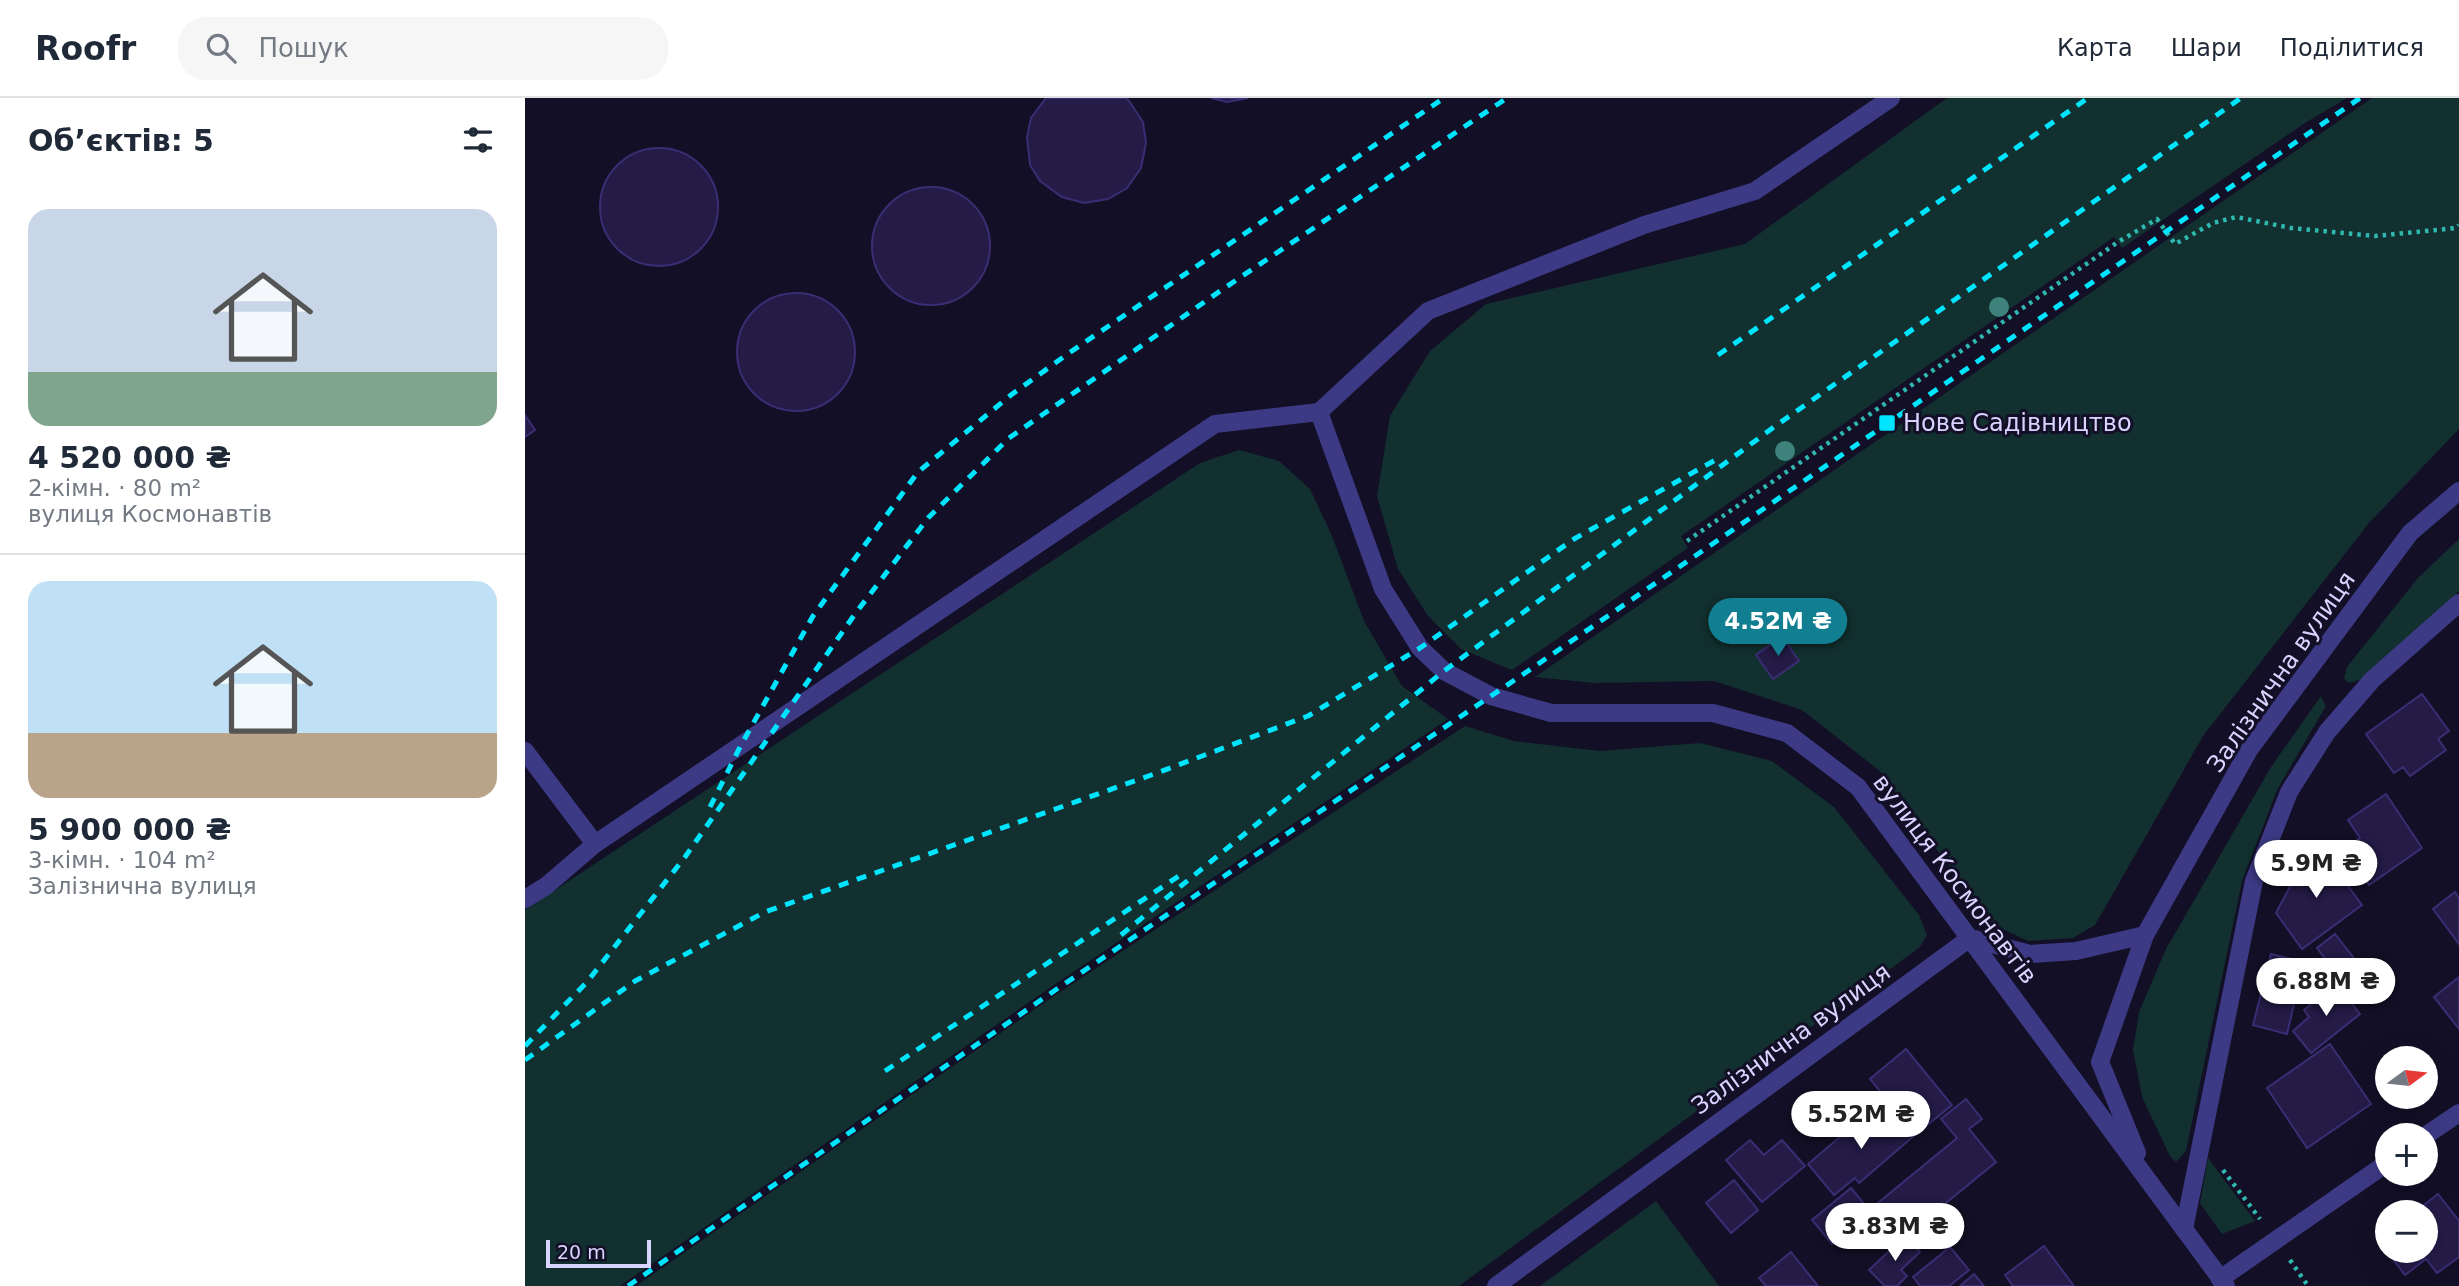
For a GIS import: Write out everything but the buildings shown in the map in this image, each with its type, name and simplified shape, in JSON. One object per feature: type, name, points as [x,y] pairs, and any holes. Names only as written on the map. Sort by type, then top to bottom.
[{"type":"street","points":[[525,899],[546,886],[595,844],[1216,424],[1319,412],[1428,311],[1644,225],[1755,191],[1891,98]]},
{"type":"street","name":"вулиця Космонавтів","points":[[1319,412],[1383,589],[1420,648],[1444,671],[1491,696],[1551,713],[1713,713],[1787,733],[1858,787],[2223,1282]]},
{"type":"street","name":"Залізнична вулиця","points":[[2147,1177],[2099,1062],[2145,935],[2249,750],[2410,533],[2459,491]]},
{"type":"street","points":[[2184,1229],[2254,881],[2289,792],[2327,732],[2372,680],[2459,603]]},
{"type":"street","points":[[525,751],[595,844]]},
{"type":"street","points":[[1970,938],[2030,954],[2076,951],[2145,935]]},
{"type":"street","name":"Залізнична вулиця","points":[[1496,1286],[1970,938]]},
{"type":"street","points":[[2438,1127],[2459,1113]]},
{"type":"street","points":[[2223,1282],[2276,1240],[2375,1171]]},
{"type":"path","points":[[1687,541],[2118,242],[2157,219],[2175,244],[2213,223],[2236,217],[2291,228],[2375,236],[2456,228],[2459,225]]},
{"type":"path","points":[[2202,1142],[2308,1286]]},
{"type":"green space","points":[[1947,98],[2347,98],[2305,123],[2122,248],[2114,237],[1681,536],[1688,548],[1512,670],[1461,649],[1428,616],[1398,569],[1377,496],[1390,416],[1430,351],[1486,304],[1745,244]]},
{"type":"green space","points":[[2372,98],[2459,98],[2459,429],[2369,523],[2203,736],[2095,925],[2073,938],[2028,941],[1990,923],[1880,771],[1802,710],[1714,681],[1594,683],[1535,677]]},
{"type":"green space","points":[[1239,450],[1279,461],[1310,489],[1332,536],[1364,621],[1402,686],[1448,719],[1051,987],[620,1286],[525,1286],[525,910],[1200,463]]},
{"type":"green space","points":[[2459,539],[2459,591],[2368,676],[2347,682],[2344,678],[2347,667],[2418,578]]},
{"type":"green space","points":[[2321,696],[2326,706],[2278,788],[2242,881],[2186,1151],[2176,1162],[2170,1156],[2142,1097],[2133,1050],[2139,1012],[2166,949],[2271,767]]},
{"type":"green space","points":[[1465,726],[1514,741],[1600,751],[1700,743],[1772,761],[1834,807],[1919,915],[1927,935],[1920,947],[1459,1286],[636,1286],[1057,994]]},
{"type":"green space","points":[[2208,1158],[2255,1221],[2222,1234],[2200,1203]]},
{"type":"green space","points":[[1656,1201],[1719,1286],[1540,1286]]},
{"type":"railway","points":[[710,807],[813,616],[918,472],[1011,395],[1069,353],[1444,98]]},
{"type":"railway","points":[[525,1046],[587,982],[685,857],[855,614],[928,518],[1009,438],[1223,289],[1507,98]]},
{"type":"railway","points":[[1718,355],[2088,98]]},
{"type":"railway","points":[[1121,935],[1444,671],[1774,427],[2241,98]]},
{"type":"railway","points":[[628,1286],[1054,991],[1528,671],[2360,98]]},
{"type":"railway","points":[[525,1060],[635,981],[765,912],[1157,773],[1308,716],[1420,648],[1574,539],[1719,458]]},
{"type":"railway","points":[[885,1071],[1185,872]]},
{"type":"place","name":"Нове Садівництво","points":[[1887,423]]}]
